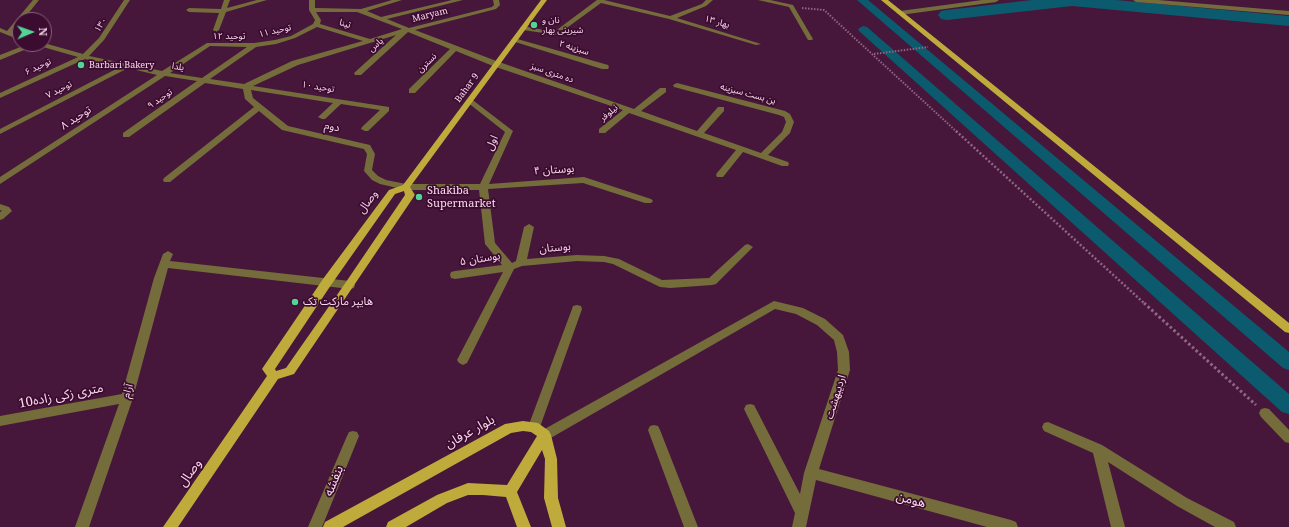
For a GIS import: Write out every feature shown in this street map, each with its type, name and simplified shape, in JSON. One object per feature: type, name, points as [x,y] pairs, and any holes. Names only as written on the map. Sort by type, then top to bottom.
[{"type":"main road","name":"Bahar 9","points":[[406,187],[544,0]]},
{"type":"main road","points":[[884,0],[1289,329]]},
{"type":"main road","points":[[274,376],[290,371],[410,195],[406,187]]},
{"type":"main road","name":"وصال","points":[[170,527],[274,376],[268,369],[327,282],[392,192],[406,187]]},
{"type":"main road","name":"بلوار عرفان","points":[[330,527],[509,428],[523,426],[540,431]]},
{"type":"main road","points":[[524,527],[510,491],[540,431]]},
{"type":"main road","points":[[540,431],[551,459],[551,498],[559,527]]},
{"type":"main road","points":[[393,527],[442,500],[468,489],[510,491]]},
{"type":"street","points":[[8,34],[36,0]]},
{"type":"street","name":"۱۳۰","points":[[84,57],[102,39],[127,0]]},
{"type":"street","points":[[216,30],[227,0]]},
{"type":"street","points":[[189,10],[223,11],[264,0]]},
{"type":"street","points":[[312,0],[312,10],[318,20],[316,25]]},
{"type":"street","points":[[360,11],[399,0]]},
{"type":"street","points":[[380,19],[460,0]]},
{"type":"street","name":"Maryam","points":[[407,30],[494,8],[497,5],[496,0]]},
{"type":"street","points":[[523,28],[555,34],[600,0]]},
{"type":"street","name":"بهار ۱۳","points":[[600,0],[671,18],[758,44]]},
{"type":"street","name":"بهار ۱۳","points":[[671,18],[704,5],[710,0]]},
{"type":"street","points":[[761,0],[791,6],[810,39]]},
{"type":"street","points":[[900,13],[996,0]]},
{"type":"street","points":[[1136,0],[1289,13]]},
{"type":"street","name":"ده متری سبز","points":[[312,10],[360,11],[496,64],[785,164]]},
{"type":"street","name":"تینا","points":[[316,25],[370,41]]},
{"type":"street","name":"توحید ۱۱","points":[[205,80],[254,45],[293,38],[316,25]]},
{"type":"street","points":[[0,30],[12,35]]},
{"type":"street","points":[[246,86],[294,63],[407,30]]},
{"type":"street","name":"یاس","points":[[358,73],[407,30]]},
{"type":"street","name":"سبزینه ۲","points":[[514,40],[605,67]]},
{"type":"street","name":"توحید ۱۲","points":[[164,74],[209,44],[254,45]]},
{"type":"street","name":"یلدا","points":[[52,48],[84,57],[164,74],[246,86]]},
{"type":"street","name":"نسترن","points":[[412,91],[455,48]]},
{"type":"street","points":[[0,58],[15,52]]},
{"type":"street","name":"توحید ۶","points":[[0,96],[84,57]]},
{"type":"street","name":"توحید ۷","points":[[0,132],[127,66]]},
{"type":"street","name":"توحید ۸","points":[[0,181],[164,74]]},
{"type":"street","name":"توحید ۹","points":[[126,135],[205,80]]},
{"type":"street","name":"بن بست سبزینه","points":[[677,85],[782,113],[787,116],[790,122],[786,133],[763,156]]},
{"type":"street","name":"توحید ۱۰","points":[[246,86],[386,108],[365,129]]},
{"type":"street","name":"دوم","points":[[246,86],[249,99],[285,128],[366,147],[371,154],[368,171],[375,178],[406,187]]},
{"type":"street","name":"نیلوفر","points":[[602,131],[663,90]]},
{"type":"street","name":"اول","points":[[470,100],[509,131],[483,187]]},
{"type":"street","points":[[322,117],[340,101]]},
{"type":"street","points":[[167,180],[259,107]]},
{"type":"street","points":[[699,134],[721,109]]},
{"type":"street","points":[[720,175],[741,149]]},
{"type":"street","name":"بوستان ۴","points":[[483,187],[584,180],[648,201]]},
{"type":"street","points":[[406,187],[483,187],[490,244],[510,267],[462,360]]},
{"type":"street","points":[[0,207],[6,209],[6,211],[0,217]]},
{"type":"street","points":[[521,263],[529,227]]},
{"type":"street","name":"بوستان","points":[[510,267],[521,263],[577,258],[604,259],[615,261],[660,283],[670,284],[712,281],[748,247]]},
{"type":"street","name":"آرام","points":[[82,527],[127,398],[159,278],[166,259],[327,282]]},
{"type":"street","name":"بوستان ۵","points":[[455,275],[510,267]]},
{"type":"street","points":[[327,282],[350,285]]},
{"type":"street","name":"اردیبهشت","points":[[540,431],[774,305],[799,311],[821,322],[839,338],[843,352],[844,370],[812,473],[799,527]]},
{"type":"street","points":[[540,431],[577,309]]},
{"type":"street","name":"10متری زکی زاده","points":[[0,421],[127,398]]},
{"type":"street","points":[[750,410],[802,512]]},
{"type":"street","points":[[1265,413],[1289,438]]},
{"type":"street","points":[[1048,427],[1098,449],[1182,502],[1229,527]]},
{"type":"street","points":[[654,430],[691,527]]},
{"type":"street","name":"بنفشه","points":[[315,527],[353,436]]},
{"type":"street","points":[[1098,449],[1118,527]]},
{"type":"street","name":"هومن","points":[[812,473],[1011,527]]},
{"type":"path","points":[[791,6],[824,10],[1265,413]]},
{"type":"path","points":[[873,55],[928,47]]},
{"type":"waterway","points":[[862,0],[1289,363]]},
{"type":"waterway","points":[[947,15],[1072,1],[1289,21]]},
{"type":"waterway","points":[[863,29],[1289,406]]},
{"type":"place","name":"نان و شیرینی بهار","points":[[534,25]]},
{"type":"place","name":"Barbari Bakery","points":[[81,65]]},
{"type":"place","name":"Shakiba Supermarket","points":[[419,197]]},
{"type":"place","name":"هایپر مارکت تک","points":[[295,302]]}]
